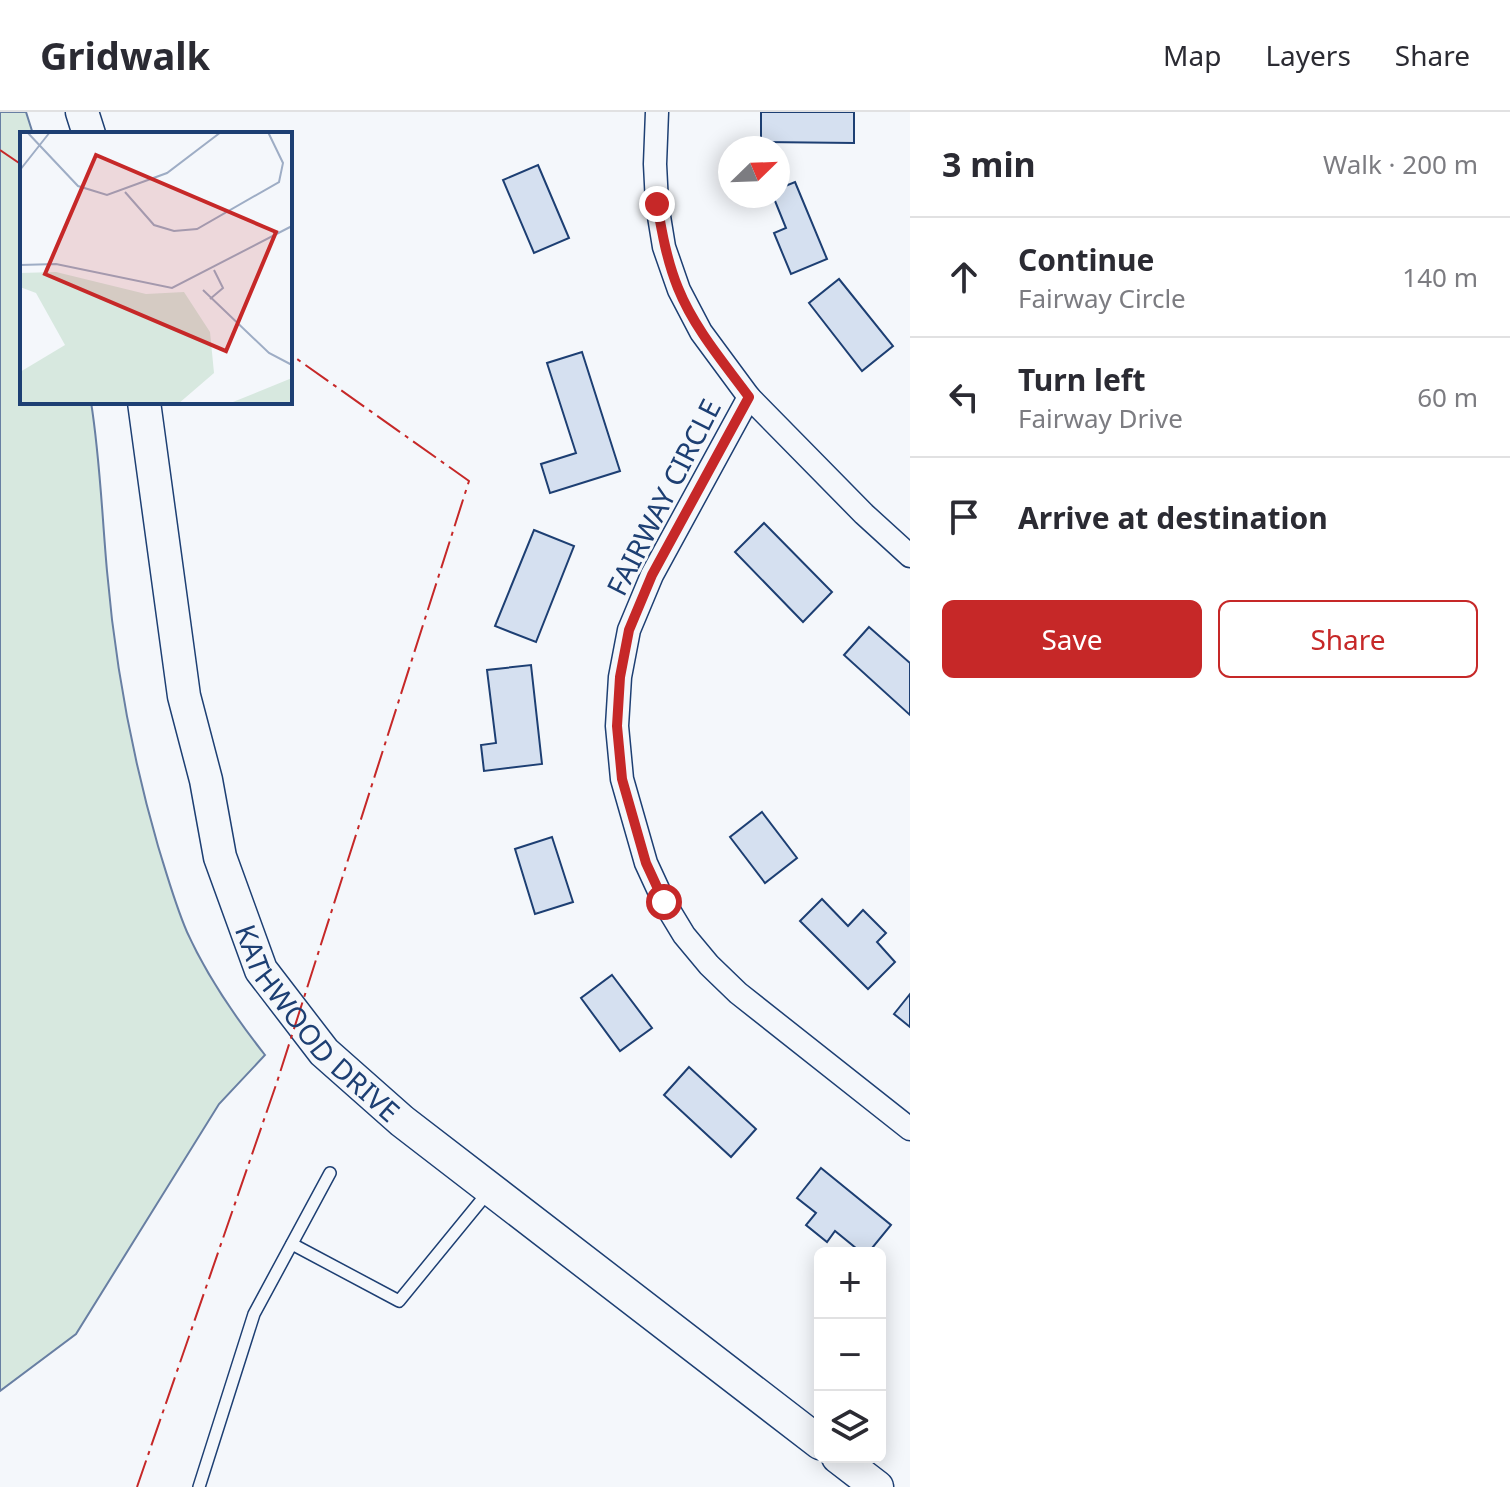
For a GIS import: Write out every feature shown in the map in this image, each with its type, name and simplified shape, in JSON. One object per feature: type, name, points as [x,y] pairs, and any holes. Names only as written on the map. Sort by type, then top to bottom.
[{"type":"street","points":[[82,112],[88,132]]},
{"type":"street","points":[[657,112],[657,204],[664,247],[679,290],[701,332],[749,397],[864,514],[910,556]]},
{"type":"street","name":"FAIRWAY CIRCLE","points":[[749,397],[652,575],[629,630],[620,677],[617,726],[622,779],[646,863],[671,913],[700,955],[738,993],[910,1129]]},
{"type":"street","name":"KATHWOOD DRIVE","points":[[144,404],[184,696],[206,780],[220,857],[261,970],[324,1052],[402,1121],[814,1438]]},
{"type":"street","points":[[846,1463],[877,1487]]},
{"type":"lane","points":[[199,1487],[254,1314],[330,1173]]},
{"type":"lane","points":[[292,1244],[399,1301],[491,1190]]},
{"type":"shaded area","points":[[0,112],[26,112],[32,132],[20,132],[20,404],[91,404],[115,641],[126,710],[149,812],[187,932],[222,996],[265,1055],[219,1104],[76,1334],[0,1391]]},
{"type":"building","points":[[761,112],[854,112],[854,143],[790,142],[790,136],[761,136]]},
{"type":"building","points":[[538,165],[569,238],[534,253],[503,180]]},
{"type":"building","points":[[795,182],[827,259],[791,274],[774,233],[786,228],[778,208],[790,208],[790,184]]},
{"type":"building","points":[[839,279],[893,346],[862,371],[809,303]]},
{"type":"building","points":[[582,352],[620,471],[550,493],[541,464],[576,453],[547,363]]},
{"type":"building","points":[[764,523],[832,592],[803,622],[735,552]]},
{"type":"building","points":[[534,530],[574,546],[536,642],[495,626]]},
{"type":"building","points":[[869,627],[910,663],[910,715],[844,655]]},
{"type":"building","points":[[531,665],[542,764],[484,771],[481,745],[496,743],[487,670]]},
{"type":"building","points":[[762,812],[797,858],[765,883],[730,837]]},
{"type":"building","points":[[552,837],[573,902],[535,914],[515,849]]},
{"type":"building","points":[[822,899],[848,926],[863,910],[886,933],[877,942],[895,962],[868,989],[800,921]]},
{"type":"building","points":[[612,975],[652,1028],[620,1051],[581,998]]},
{"type":"building","points":[[910,994],[910,1027],[894,1014]]},
{"type":"building","points":[[689,1067],[756,1129],[731,1157],[664,1095]]},
{"type":"building","points":[[821,1168],[891,1225],[873,1247],[855,1247],[835,1231],[827,1242],[806,1225],[816,1213],[797,1198]]},
{"type":"power","points":[[0,150],[20,164]]},
{"type":"power","points":[[137,1487],[277,1082],[469,481],[292,355]]},
{"type":"route","points":[[657,204],[664,247],[679,290],[701,332],[749,397],[652,575],[629,630],[620,677],[617,726],[622,779],[646,863],[664,902]]}]
